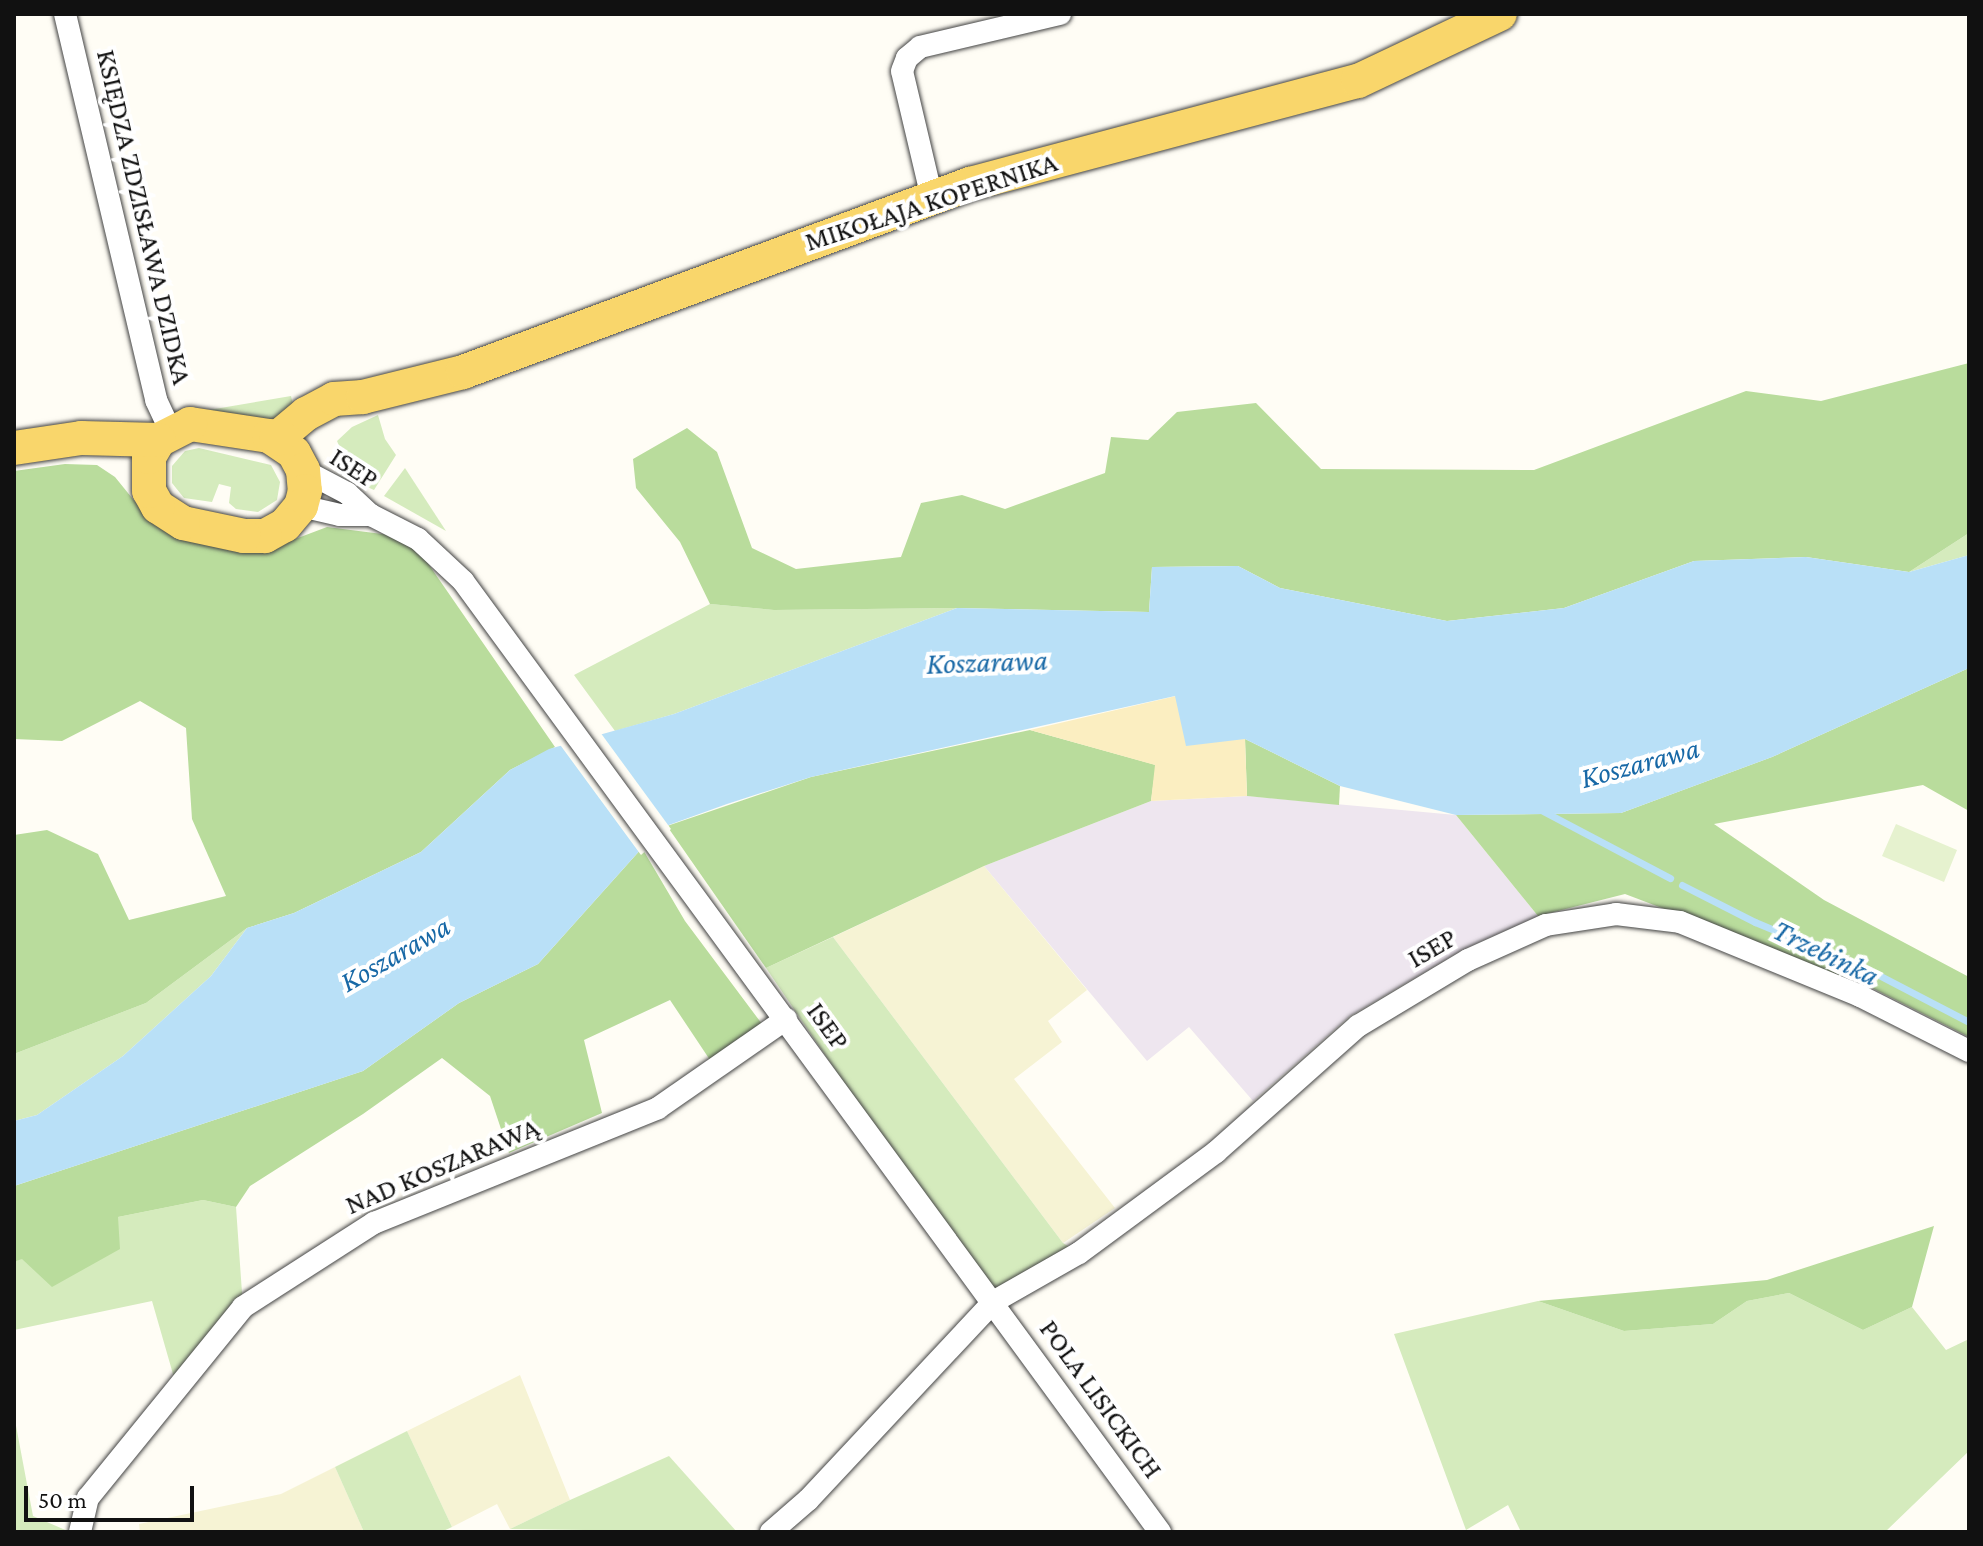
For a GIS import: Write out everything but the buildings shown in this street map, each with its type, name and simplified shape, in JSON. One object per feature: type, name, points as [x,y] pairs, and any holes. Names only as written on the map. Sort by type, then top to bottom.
[{"type":"main road","name":"MIKOŁAJA KOPERNIKA","points":[[293,457],[321,406],[334,399],[363,397],[463,372],[970,184],[1358,81],[1500,14]]},
{"type":"main road","points":[[14,448],[51,445],[81,438],[165,436],[200,423],[293,457],[305,491],[301,506],[285,525],[265,536],[183,523],[164,513],[152,499],[147,472],[149,457],[165,436]]},
{"type":"main road","points":[[51,445],[147,472]]},
{"type":"street","name":"KSIĘDZA ZDZISŁAWA DZIDKA","points":[[65,14],[165,436]]},
{"type":"street","points":[[932,198],[902,71],[907,58],[920,47],[1060,14]]},
{"type":"street","name":"ISEP","points":[[293,457],[347,493],[371,515],[409,533],[452,568],[993,1302]]},
{"type":"street","name":"ISEP","points":[[301,506],[340,515],[371,515]]},
{"type":"street","name":"ISEP","points":[[771,1532],[808,1500],[993,1302],[1079,1253],[1216,1152],[1358,1026],[1468,960],[1546,925],[1616,914],[1680,922],[1860,996],[1969,1051]]},
{"type":"street","name":"NAD KOSZARAWĄ","points":[[80,1532],[88,1498],[243,1307],[374,1223],[658,1108],[786,1019]]},
{"type":"street","name":"POLA LISICKICH","points":[[993,1302],[1160,1532]]},
{"type":"shaded area","points":[[1247,796],[1456,815],[1538,916],[1462,950],[1350,1016],[1253,1101],[1189,1027],[1147,1061],[984,866],[1151,801]]},
{"type":"shaded area","points":[[984,866],[1087,990],[1048,1021],[1062,1042],[1014,1079],[1115,1208],[1063,1243],[833,937]]},
{"type":"shaded area","points":[[520,1375],[570,1500],[510,1529],[497,1504],[452,1527],[407,1431]]},
{"type":"shaded area","points":[[335,1467],[364,1532],[140,1532],[139,1524],[281,1494]]},
{"type":"green space","points":[[1969,363],[1969,533],[1909,572],[1806,557],[1694,561],[1564,608],[1447,621],[1280,588],[1238,566],[1152,567],[1149,612],[957,608],[774,610],[710,604],[680,542],[636,488],[633,459],[687,428],[717,452],[752,548],[796,569],[901,557],[921,503],[962,495],[1005,509],[1105,473],[1111,437],[1148,440],[1177,412],[1256,403],[1321,469],[1534,470],[1746,391],[1821,401]]},
{"type":"green space","points":[[291,396],[295,413],[275,423],[197,412]]},
{"type":"green space","points":[[378,415],[385,439],[396,455],[374,490],[354,481],[337,441],[352,427]]},
{"type":"green space","points":[[199,448],[271,465],[280,482],[277,500],[258,512],[236,509],[229,503],[231,487],[219,484],[212,502],[184,498],[172,483],[172,466],[185,451]]},
{"type":"green space","points":[[65,464],[97,465],[115,477],[145,514],[274,547],[327,527],[390,535],[411,547],[427,562],[555,747],[510,770],[421,852],[294,913],[247,928],[146,1003],[14,1054],[14,835],[47,830],[98,854],[129,920],[226,896],[192,819],[186,728],[140,701],[62,741],[14,739],[14,471]]},
{"type":"green space","points":[[405,468],[446,531],[384,496]]},
{"type":"green space","points":[[1969,533],[1969,555],[1909,572]]},
{"type":"green space","points":[[710,604],[774,610],[957,608],[674,714],[615,731],[574,675]]},
{"type":"green space","points":[[1969,668],[1969,811],[1923,785],[1714,824],[1824,900],[1969,977],[1969,1037],[1870,987],[1625,894],[1538,916],[1456,815],[1621,813],[1772,757]]},
{"type":"green space","points":[[1030,730],[1156,765],[1151,801],[984,866],[766,968],[667,826],[811,777]]},
{"type":"green space","points":[[1245,739],[1340,786],[1339,805],[1247,796]]},
{"type":"green space","points":[[1896,824],[1957,850],[1944,882],[1882,856]]},
{"type":"green space","points":[[642,848],[685,921],[762,1024],[710,1060],[670,1000],[584,1040],[602,1113],[509,1153],[490,1096],[442,1058],[363,1114],[250,1186],[236,1207],[203,1200],[118,1217],[120,1249],[52,1287],[22,1259],[14,1262],[14,1186],[363,1071],[459,1003],[538,964]]},
{"type":"green space","points":[[247,928],[211,976],[123,1056],[37,1115],[14,1121],[14,1054],[146,1003]]},
{"type":"green space","points":[[833,937],[1063,1243],[1079,1253],[993,1302],[766,968]]},
{"type":"green space","points":[[203,1200],[236,1207],[243,1307],[177,1388],[152,1301],[14,1330],[14,1262],[118,1217]]},
{"type":"green space","points":[[1934,1226],[1912,1307],[1863,1330],[1789,1293],[1747,1301],[1713,1324],[1624,1331],[1538,1301],[1767,1280]]},
{"type":"green space","points":[[1789,1293],[1863,1330],[1912,1307],[1946,1350],[1969,1339],[1969,1451],[1885,1532],[1521,1532],[1508,1505],[1466,1530],[1394,1334],[1538,1301],[1624,1331],[1713,1324],[1747,1301]]},
{"type":"green space","points":[[14,1415],[33,1516],[70,1532],[14,1532]]},
{"type":"green space","points":[[407,1431],[452,1527],[441,1532],[364,1532],[335,1467]]},
{"type":"green space","points":[[669,1456],[737,1532],[510,1529],[570,1500]]},
{"type":"sand","points":[[1176,696],[1245,739],[1247,796],[1151,801],[1155,765],[1030,730]]},
{"type":"water","name":"Koszarawa","points":[[1969,555],[1969,668],[1772,757],[1621,813],[1456,815],[1340,786],[1245,739],[1186,746],[1175,696],[811,777],[727,804],[666,826],[642,848],[538,964],[459,1003],[363,1071],[14,1186],[14,1121],[37,1115],[123,1056],[211,976],[247,928],[294,913],[421,852],[510,770],[549,749],[674,714],[957,608],[1149,612],[1152,567],[1238,566],[1280,588],[1447,621],[1564,608],[1694,561],[1806,557],[1909,572]]},
{"type":"pier","points":[[600,732],[671,829],[641,855],[558,742]]},
{"type":"waterway","name":"Trzebinka","points":[[1541,810],[1670,878]]},
{"type":"waterway","name":"Trzebinka","points":[[1682,885],[1755,922],[1869,970],[1969,1022]]}]
